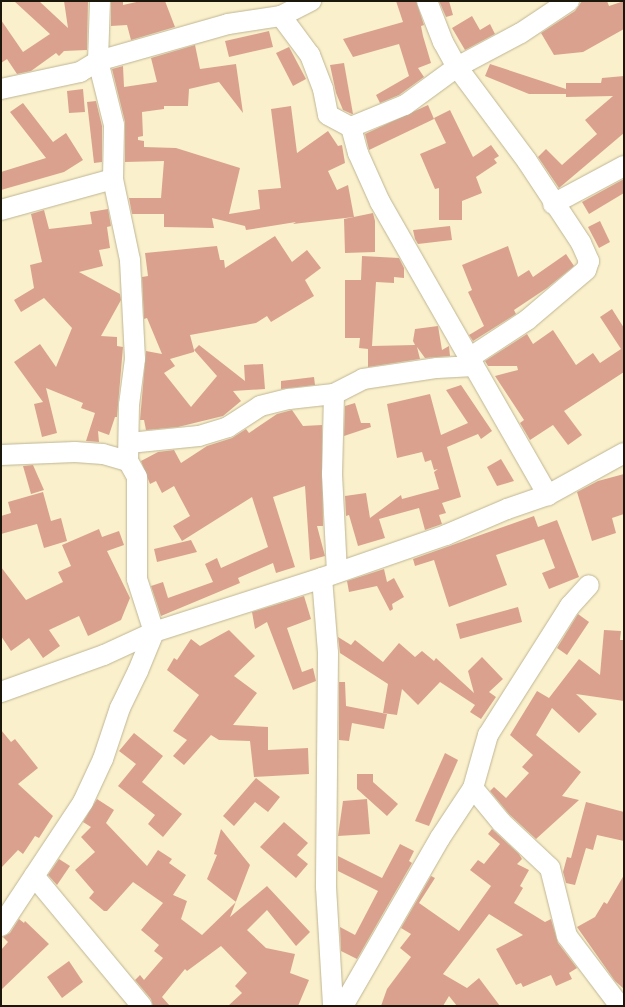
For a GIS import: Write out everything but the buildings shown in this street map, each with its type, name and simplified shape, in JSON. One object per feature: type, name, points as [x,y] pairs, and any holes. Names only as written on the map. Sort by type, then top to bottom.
[{"type":"street","points":[[1,926],[83,802],[104,760],[120,708],[154,632],[137,579],[137,477],[128,452],[129,405],[135,359],[130,260],[113,179],[114,125],[98,61],[100,1]]},
{"type":"street","points":[[1,89],[80,72],[98,61],[228,24],[281,16],[311,1]]},
{"type":"street","points":[[1,455],[75,452],[103,454],[128,452],[198,436],[228,427],[260,406],[289,399],[334,394],[363,379],[471,362],[527,320],[586,270],[589,261],[581,243],[553,204],[527,161],[457,67],[444,42],[428,1]]},
{"type":"street","points":[[351,127],[405,105],[457,67],[521,33],[569,1]]},
{"type":"street","points":[[281,16],[310,54],[323,89],[328,115],[351,127],[358,153],[380,202],[548,495]]},
{"type":"street","points":[[553,204],[624,166]]},
{"type":"street","points":[[1,210],[113,179]]},
{"type":"street","points":[[333,1006],[326,887],[329,575],[334,394]]},
{"type":"street","points":[[1,692],[104,655],[154,632],[446,535],[507,509],[548,495],[624,453]]},
{"type":"street","points":[[343,1006],[417,877],[473,788],[488,735],[570,606],[589,584]]},
{"type":"street","points":[[473,788],[501,822],[550,868],[567,936],[620,1006]]},
{"type":"street","points":[[34,876],[142,1006]]}]
